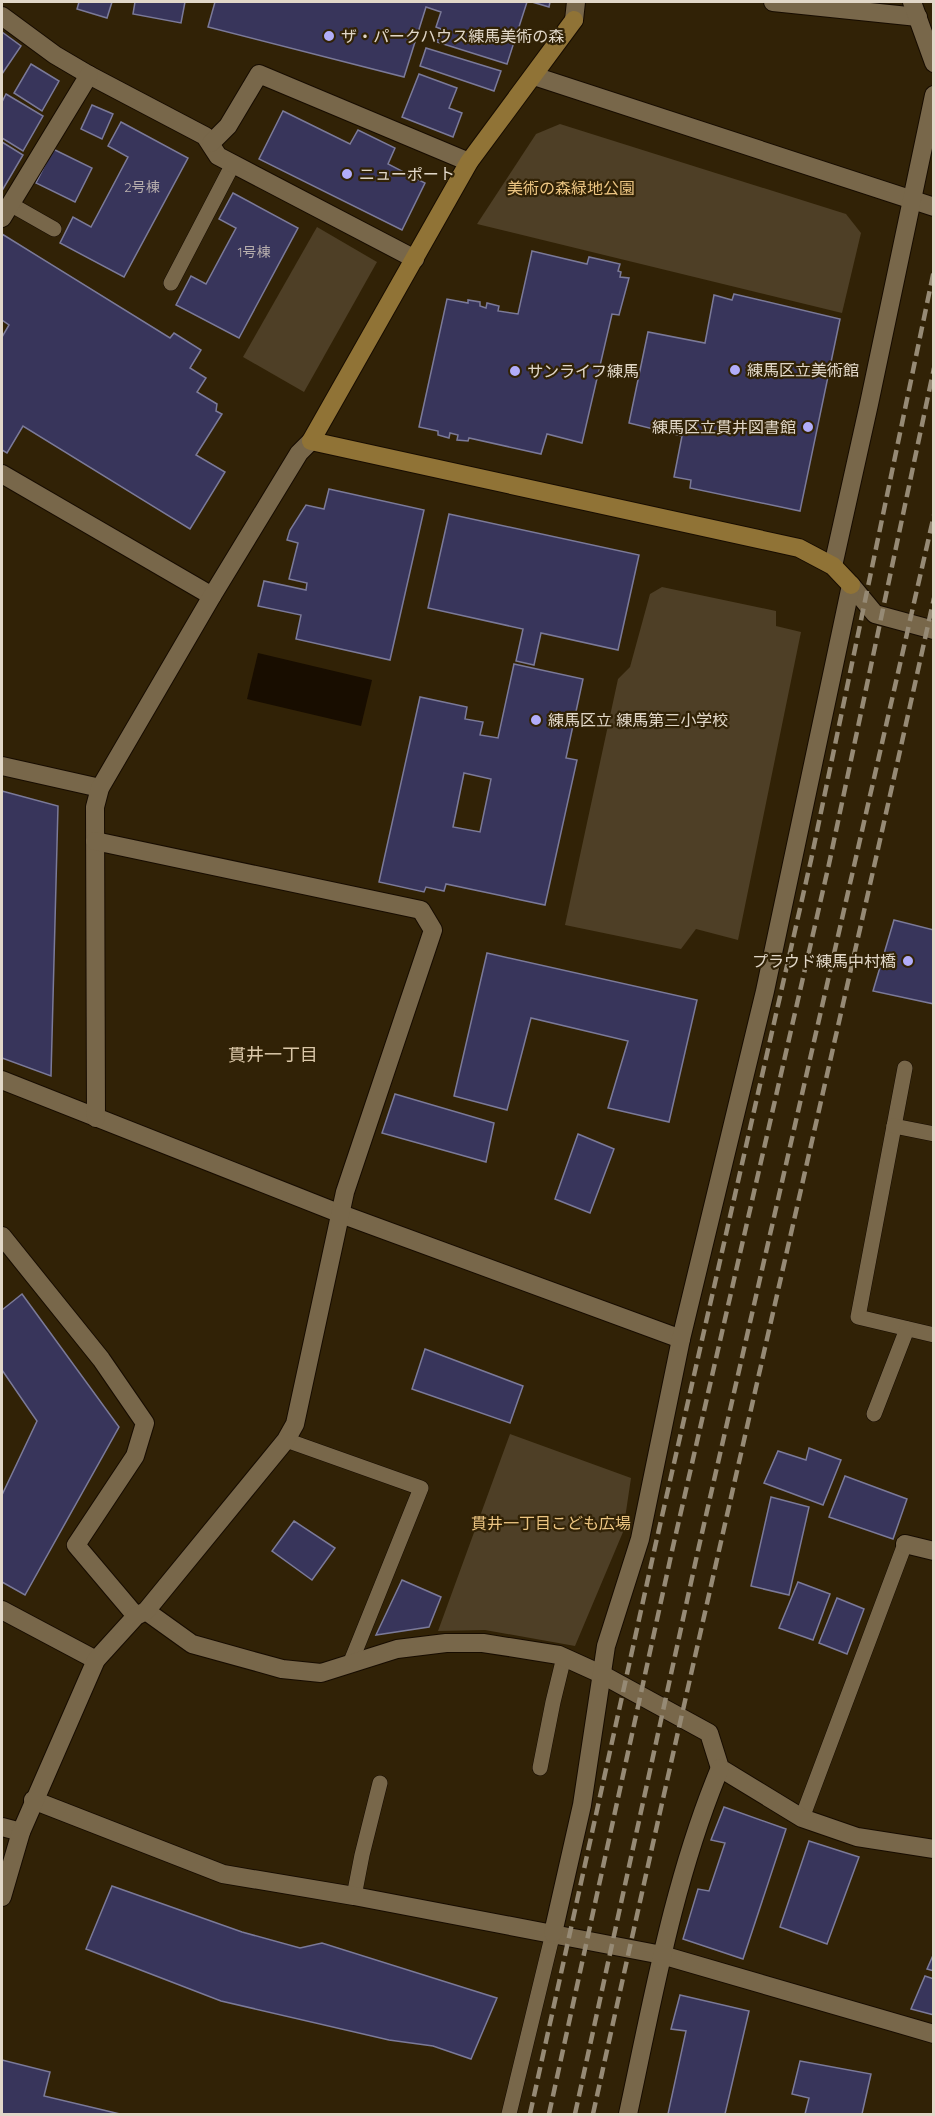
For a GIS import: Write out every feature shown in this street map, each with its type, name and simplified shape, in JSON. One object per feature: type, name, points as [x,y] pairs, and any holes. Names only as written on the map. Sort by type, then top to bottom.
[{"type":"street","points":[[96,1118],[95,807],[100,789],[298,453],[311,441],[469,162],[574,20],[576,2]]},
{"type":"street","points":[[773,2],[915,10],[933,63]]},
{"type":"street","points":[[2,16],[55,55],[205,136],[218,156],[415,259]]},
{"type":"street","points":[[211,143],[228,126],[259,74],[469,162]]},
{"type":"street","points":[[6,211],[89,75]]},
{"type":"street","points":[[534,76],[933,207]]},
{"type":"street","points":[[833,566],[933,95]]},
{"type":"street","points":[[311,441],[799,549],[833,566],[875,614],[933,630]]},
{"type":"street","points":[[2,474],[212,596]]},
{"type":"street","points":[[553,1933],[582,1805],[606,1646],[640,1539],[681,1339],[765,991],[851,585]]},
{"type":"street","points":[[2,766],[100,789]]},
{"type":"street","points":[[2,1898],[33,1800],[96,1660],[141,1614],[286,1440],[295,1424],[345,1192],[433,930],[421,910],[95,842]]},
{"type":"street","points":[[2,1080],[340,1214],[681,1339]]},
{"type":"street","points":[[2,1236],[101,1359],[145,1423],[135,1456],[76,1545],[141,1614],[192,1644],[282,1669],[321,1673],[397,1649],[446,1642],[483,1643],[564,1657],[601,1674],[709,1733],[720,1768],[701,1813],[662,1955],[628,2115]]},
{"type":"street","points":[[905,1544],[933,1551]]},
{"type":"street","points":[[2,1610],[96,1660]]},
{"type":"street","points":[[720,1768],[802,1818],[857,1837],[933,1850]]},
{"type":"street","points":[[33,1800],[223,1874],[354,1896],[662,1955],[933,2034]]},
{"type":"street","points":[[2,1827],[21,1832]]},
{"type":"lane","points":[[171,283],[233,164]]},
{"type":"lane","points":[[6,211],[54,229]]},
{"type":"lane","points":[[905,1068],[858,1317],[933,1335]]},
{"type":"lane","points":[[894,1126],[933,1134]]},
{"type":"lane","points":[[874,1414],[907,1329]]},
{"type":"lane","points":[[286,1440],[421,1488],[350,1664]]},
{"type":"lane","points":[[802,1818],[905,1544]]},
{"type":"lane","points":[[540,1768],[564,1657]]},
{"type":"lane","points":[[354,1896],[380,1783]]},
{"type":"lane","points":[[509,2115],[553,1933]]},
{"type":"green space","name":"美術の森緑地公園","points":[[560,124],[846,214],[861,233],[842,313],[477,224],[536,134]]},
{"type":"green space","points":[[317,227],[377,262],[304,392],[243,357]]},
{"type":"green space","points":[[662,587],[776,611],[776,626],[801,632],[738,940],[696,929],[681,949],[565,925],[618,679],[630,667],[650,594]]},
{"type":"green space","name":"貫井一丁目こども広場","points":[[510,1434],[631,1478],[623,1532],[575,1646],[485,1630],[438,1631]]},
{"type":"shaded area","points":[[258,653],[372,680],[361,726],[247,699]]},
{"type":"building","points":[[79,2],[112,2],[107,18],[77,9]]},
{"type":"building","points":[[135,2],[185,2],[181,23],[133,14]]},
{"type":"building","name":"ザ・パークハウス練馬美術の森","points":[[215,2],[527,2],[507,64],[437,42],[441,29],[436,27],[441,12],[426,7],[404,77],[208,27]]},
{"type":"building","name":"ザ・パークハウス練馬美術の森","points":[[532,2],[550,2],[549,7]]},
{"type":"building","points":[[2,32],[21,46],[2,74]]},
{"type":"building","points":[[426,48],[501,71],[494,91],[420,66]]},
{"type":"building","points":[[31,64],[59,81],[42,111],[14,93]]},
{"type":"building","points":[[419,74],[457,88],[449,108],[462,113],[453,137],[402,117]]},
{"type":"building","points":[[6,94],[43,116],[23,151],[2,138],[2,102]]},
{"type":"building","points":[[92,105],[113,114],[102,139],[81,129]]},
{"type":"building","name":"ニューポート","points":[[283,111],[350,144],[358,130],[395,148],[388,164],[425,183],[402,230],[259,159]]},
{"type":"building","points":[[121,122],[188,158],[124,277],[60,243],[73,217],[91,227],[128,157],[108,146]]},
{"type":"building","points":[[2,142],[23,155],[3,189],[2,188]]},
{"type":"building","points":[[53,149],[92,168],[75,202],[36,183]]},
{"type":"building","points":[[233,193],[298,228],[239,338],[176,305],[191,276],[206,284],[236,228],[219,219]]},
{"type":"building","points":[[2,234],[170,338],[174,333],[201,350],[190,368],[206,378],[197,392],[217,404],[216,411],[222,414],[196,455],[225,472],[190,529],[23,426],[7,453],[2,450],[2,337],[9,325],[2,320]]},
{"type":"building","name":"サンライフ練馬","points":[[532,251],[587,264],[589,257],[620,264],[618,271],[621,272],[620,277],[629,278],[619,315],[612,314],[582,443],[547,434],[541,454],[469,438],[468,441],[457,440],[458,435],[450,433],[449,438],[438,435],[438,431],[419,427],[447,299],[468,303],[468,300],[480,302],[480,306],[486,308],[487,303],[499,306],[498,311],[518,314]]},
{"type":"building","points":[[734,294],[840,319],[800,511],[690,488],[691,480],[674,477],[682,436],[629,423],[648,332],[705,343],[714,295],[732,300]]},
{"type":"building","points":[[329,489],[424,510],[390,660],[296,639],[301,615],[258,606],[264,581],[306,590],[307,583],[289,579],[298,543],[287,540],[290,530],[306,505],[324,509]]},
{"type":"building","points":[[449,514],[639,555],[618,650],[541,633],[534,665],[516,661],[523,629],[428,608]]},
{"type":"building","points":[[514,664],[583,679],[566,758],[577,760],[545,905],[446,884],[444,891],[426,887],[424,892],[379,882],[420,697],[467,707],[465,719],[483,722],[480,735],[498,738]],"holes":[[[464,773],[491,779],[480,832],[453,827]]]},
{"type":"building","points":[[2,791],[58,806],[51,1076],[2,1058]]},
{"type":"building","name":"プラウド練馬中村橋","points":[[894,920],[934,930],[934,1004],[873,991]]},
{"type":"building","points":[[487,953],[697,1000],[669,1122],[608,1108],[628,1041],[531,1018],[507,1110],[454,1096]]},
{"type":"building","points":[[395,1094],[494,1123],[486,1162],[382,1133]]},
{"type":"building","points":[[578,1134],[614,1149],[590,1213],[555,1199]]},
{"type":"building","points":[[22,1294],[119,1427],[25,1595],[2,1582],[2,1495],[37,1421],[2,1370],[2,1310]]},
{"type":"building","points":[[425,1349],[523,1386],[510,1423],[412,1389]]},
{"type":"building","points":[[809,1448],[841,1460],[823,1505],[764,1483],[778,1451],[806,1460]]},
{"type":"building","points":[[845,1476],[907,1499],[893,1539],[829,1517]]},
{"type":"building","points":[[771,1497],[809,1507],[789,1595],[751,1586]]},
{"type":"building","points":[[294,1521],[335,1548],[312,1580],[272,1551]]},
{"type":"building","points":[[402,1580],[441,1597],[429,1627],[376,1635]]},
{"type":"building","points":[[798,1582],[830,1594],[813,1640],[779,1628]]},
{"type":"building","points":[[837,1598],[864,1609],[847,1654],[819,1643]]},
{"type":"building","points":[[724,1807],[786,1829],[743,1959],[683,1939],[698,1889],[709,1891],[725,1843],[711,1840]]},
{"type":"building","points":[[809,1841],[859,1857],[827,1944],[780,1927]]},
{"type":"building","points":[[112,1886],[242,1932],[300,1948],[322,1943],[497,1998],[471,2059],[433,2046],[389,2040],[221,2001],[86,1949]]},
{"type":"building","points":[[934,1953],[934,1971],[927,1969]]},
{"type":"building","points":[[925,1976],[934,1979],[934,2015],[911,2009]]},
{"type":"building","points":[[680,1995],[749,2011],[725,2114],[668,2114],[686,2031],[671,2029]]},
{"type":"building","points":[[2,2060],[50,2072],[44,2096],[120,2114],[2,2114]]},
{"type":"building","points":[[800,2061],[871,2074],[862,2114],[805,2114],[809,2098],[792,2094]]},
{"type":"railway","points":[[530,2114],[655,1547],[811,860],[934,270]]},
{"type":"railway","points":[[549,2114],[672,1551],[829,864],[934,368]]},
{"type":"railway","points":[[575,2114],[697,1555],[934,515]]},
{"type":"railway","points":[[593,2114],[934,598]]},
{"type":"place","name":"ザ・パークハウス練馬美術の森","points":[[329,36]]},
{"type":"place","name":"ニューポート","points":[[347,174]]},
{"type":"place","name":"練馬区立美術館","points":[[735,370]]},
{"type":"place","name":"サンライフ練馬","points":[[515,371]]},
{"type":"place","name":"練馬区立貫井図書館","points":[[808,427]]},
{"type":"place","name":"練馬区立 練馬第三小学校","points":[[536,720]]},
{"type":"place","name":"プラウド練馬中村橋","points":[[908,961]]},
{"type":"district","name":"貫井一丁目","points":[[273,1055]]}]
